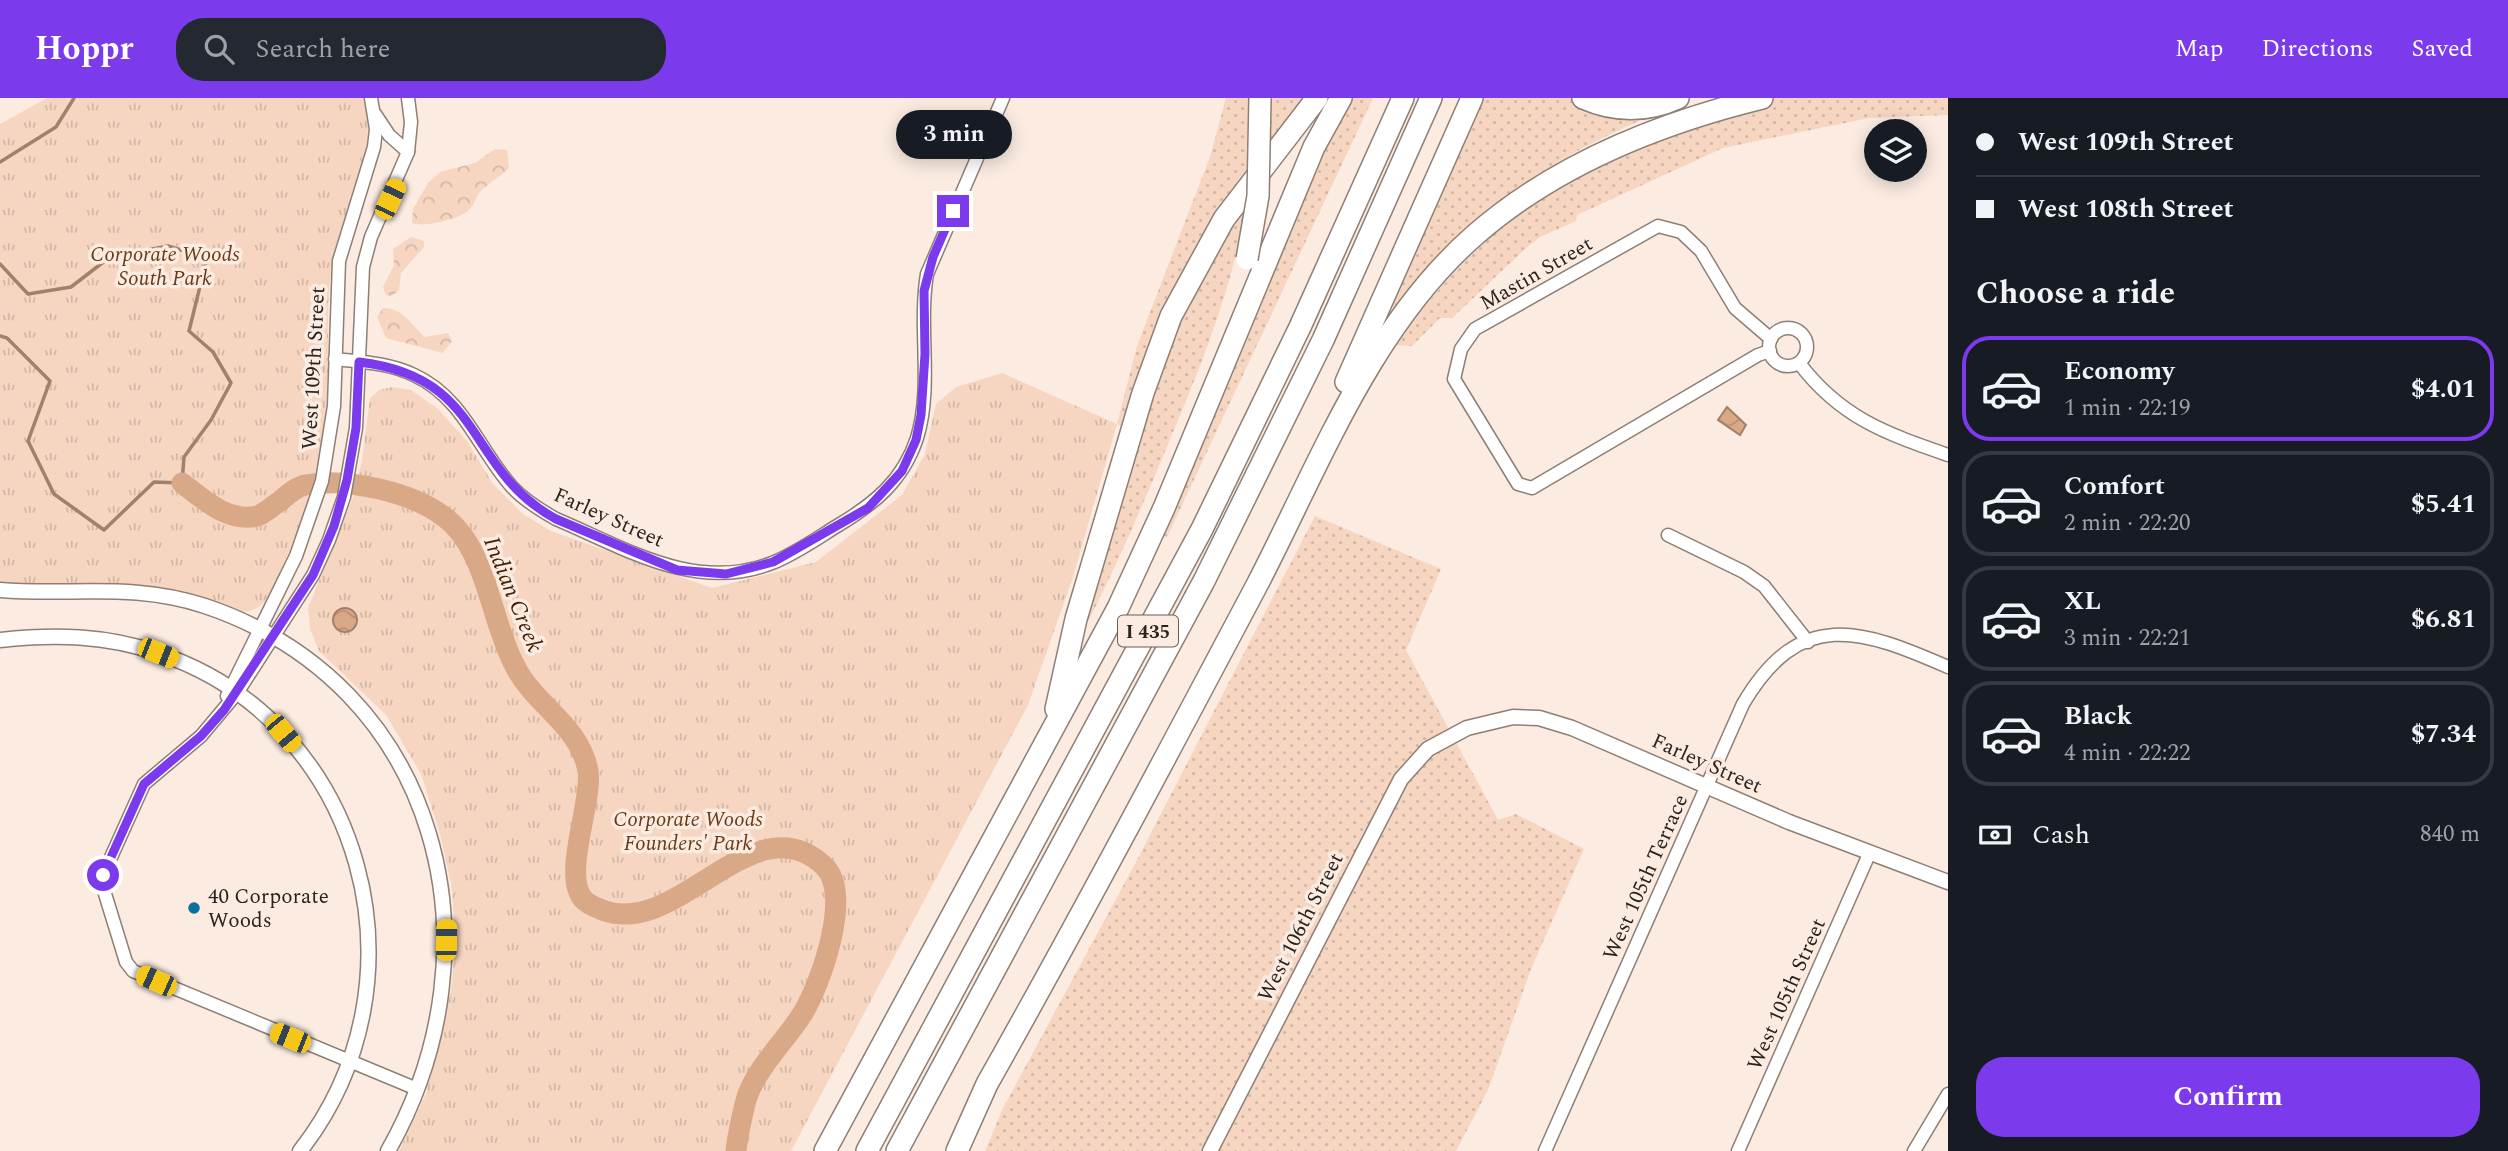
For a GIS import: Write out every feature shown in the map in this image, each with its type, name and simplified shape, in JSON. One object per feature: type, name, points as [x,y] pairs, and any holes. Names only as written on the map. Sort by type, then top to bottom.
[{"type":"highway","points":[[825,1151],[1051,734],[1141,560],[1239,325],[1254,266],[1260,98]]},
{"type":"highway","points":[[1051,734],[1076,619],[1143,393],[1171,316],[1224,219],[1317,98]]},
{"type":"highway","points":[[1254,266],[1341,98]]},
{"type":"highway","name":"I 435","points":[[867,1151],[1202,529],[1294,339],[1403,98]]},
{"type":"highway","name":"I 435","points":[[897,1151],[1227,535],[1323,340],[1430,98]]},
{"type":"highway","points":[[1318,464],[1330,418],[1472,98]]},
{"type":"highway","points":[[1583,98],[1604,106],[1638,109],[1678,98]]},
{"type":"highway","points":[[957,1151],[987,1084],[1208,676],[1318,464],[1383,344],[1420,292],[1475,234],[1549,182],[1636,138],[1762,98]]},
{"type":"highway","points":[[944,1151],[960,1115],[987,1084]]},
{"type":"highway","points":[[905,1151],[915,1117]]},
{"type":"street","name":"West 109th Street","points":[[267,633],[305,535],[322,481],[334,406],[339,261],[348,225],[371,165],[375,114],[371,98]]},
{"type":"street","name":"West 109th Street","points":[[408,98],[411,122],[408,152],[372,237],[363,267],[357,412],[346,488],[329,540],[313,575],[267,633],[224,710],[201,736],[144,784],[103,875],[102,884],[127,962],[133,971],[417,1089]]},
{"type":"street","name":"Farley Street","points":[[335,359],[406,372],[438,389],[464,415],[511,486],[540,510],[677,570],[726,574],[773,562],[868,508],[902,471],[916,440],[921,415],[923,305],[927,274],[1003,98]]},
{"type":"street","points":[[375,114],[389,135],[408,152]]},
{"type":"street","name":"Mastin Street","points":[[1658,226],[1681,232],[1701,251],[1735,308],[1770,345],[1758,355],[1532,488],[1518,484],[1454,379],[1461,349],[1475,329],[1658,226]]},
{"type":"street","points":[[1780,330],[1799,331],[1807,347],[1799,363],[1782,365],[1770,345],[1780,330]]},
{"type":"street","points":[[1799,363],[1820,390],[1844,410],[1890,434],[1948,455]]},
{"type":"street","points":[[1668,535],[1744,572],[1764,586],[1808,642]]},
{"type":"street","points":[[0,590],[121,589],[202,605],[267,633],[324,673],[362,712],[407,779],[428,831],[443,891],[446,957],[436,1024],[417,1089],[388,1151]]},
{"type":"street","name":"West 105th Terrace","points":[[1545,1151],[1743,704],[1757,680],[1781,656],[1808,642],[1843,634],[1867,636],[1899,646],[1948,667]]},
{"type":"street","points":[[0,640],[72,636],[128,644],[185,663],[233,690],[269,719],[305,759],[338,811],[358,865],[368,918],[369,976],[362,1020],[350,1062],[321,1121],[300,1151]]},
{"type":"street","name":"Farley Street","points":[[1446,737],[1488,721],[1539,719],[1572,727],[1788,822],[1948,882]]},
{"type":"street","name":"West 106th Street","points":[[1210,1151],[1387,803],[1416,760],[1446,737]]},
{"type":"street","name":"West 105th Street","points":[[1738,1151],[1870,852]]},
{"type":"street","points":[[1914,1151],[1948,1094]]},
{"type":"green space","name":"Corporate Woods South Park","points":[[47,98],[364,98],[368,120],[363,164],[335,251],[329,286],[327,400],[321,448],[309,496],[293,542],[273,589],[258,608],[241,612],[178,591],[135,584],[0,583],[0,124]]},
{"type":"green space","points":[[1226,98],[1249,98],[1249,167],[1215,212],[1186,263],[1147,349],[1122,427],[1117,424],[1137,346],[1210,157]]},
{"type":"green space","points":[[1266,98],[1304,98],[1267,146]]},
{"type":"green space","points":[[1353,98],[1373,98],[1167,537],[1163,535],[1306,188],[1329,139]]},
{"type":"green space","points":[[1480,98],[1574,98],[1638,116],[1639,121],[1551,166],[1490,209],[1442,257],[1396,310],[1390,306]]},
{"type":"green space","points":[[1768,98],[1948,98],[1948,115],[1869,118],[1723,148],[1577,215],[1576,221],[1540,237],[1452,318],[1440,318],[1412,346],[1396,345],[1463,263],[1517,214],[1576,175],[1607,159]]},
{"type":"green space","points":[[495,149],[507,150],[509,168],[481,190],[468,211],[441,222],[412,223],[413,209],[428,183],[440,172],[475,163]]},
{"type":"green space","points":[[1246,207],[1226,291],[1198,371],[1166,450],[1089,620],[1084,618],[1168,354],[1209,263]]},
{"type":"green space","points":[[411,237],[424,241],[424,247],[401,273],[399,290],[392,296],[386,295],[383,287],[394,265],[393,249]]},
{"type":"green space","points":[[383,308],[402,314],[425,337],[448,333],[452,341],[443,353],[386,338],[377,317]]},
{"type":"green space","name":"Corporate Woods Founders' Park","points":[[1002,373],[1117,424],[1073,577],[1028,705],[791,1151],[399,1151],[426,1094],[451,991],[456,940],[451,883],[440,834],[421,774],[386,715],[319,651],[310,629],[308,608],[354,495],[362,460],[370,398],[379,390],[393,387],[411,390],[438,409],[467,441],[493,484],[523,514],[551,531],[712,588],[816,562],[902,495],[925,454],[936,404],[956,387]]},
{"type":"green space","points":[[1315,516],[1441,569],[1406,650],[1498,820],[1516,814],[1584,849],[1531,969],[1488,1090],[1456,1151],[985,1151],[1003,1108],[1136,862]]},
{"type":"water","points":[[1727,407],[1746,425],[1740,435],[1718,420]]},
{"type":"water","points":[[345,608],[354,611],[357,620],[354,629],[345,632],[336,629],[333,620],[336,611]]},
{"type":"waterway","points":[[0,162],[56,127],[74,98]]},
{"type":"waterway","points":[[0,264],[28,294],[71,287],[110,257],[168,246],[207,258],[189,331],[213,352],[231,383],[211,420],[184,457],[182,483],[154,482],[104,530],[54,494],[28,441],[50,381],[7,338],[0,336]]},
{"type":"waterway","name":"Indian Creek","points":[[182,483],[216,508],[246,517],[262,514],[303,486],[339,483],[377,488],[430,507],[458,529],[479,565],[515,666],[523,680],[576,741],[583,755],[588,771],[588,784],[576,873],[577,888],[590,905],[605,911],[633,914],[661,905],[744,858],[771,849],[798,850],[824,866],[832,879],[835,896],[835,916],[825,960],[803,1013],[753,1083],[748,1094],[736,1151]]},
{"type":"place","name":"40 Corporate Woods","points":[[194,908]]},
{"type":"route","points":[[103,875],[144,784],[201,736],[224,710],[313,575],[344,496],[356,428],[359,362],[385,365],[406,372],[438,389],[475,429],[511,486],[540,510],[556,519],[677,570],[703,574],[748,570],[789,555],[868,508],[887,491],[902,471],[916,440],[921,415],[925,354],[923,305],[927,274],[953,211]]}]
